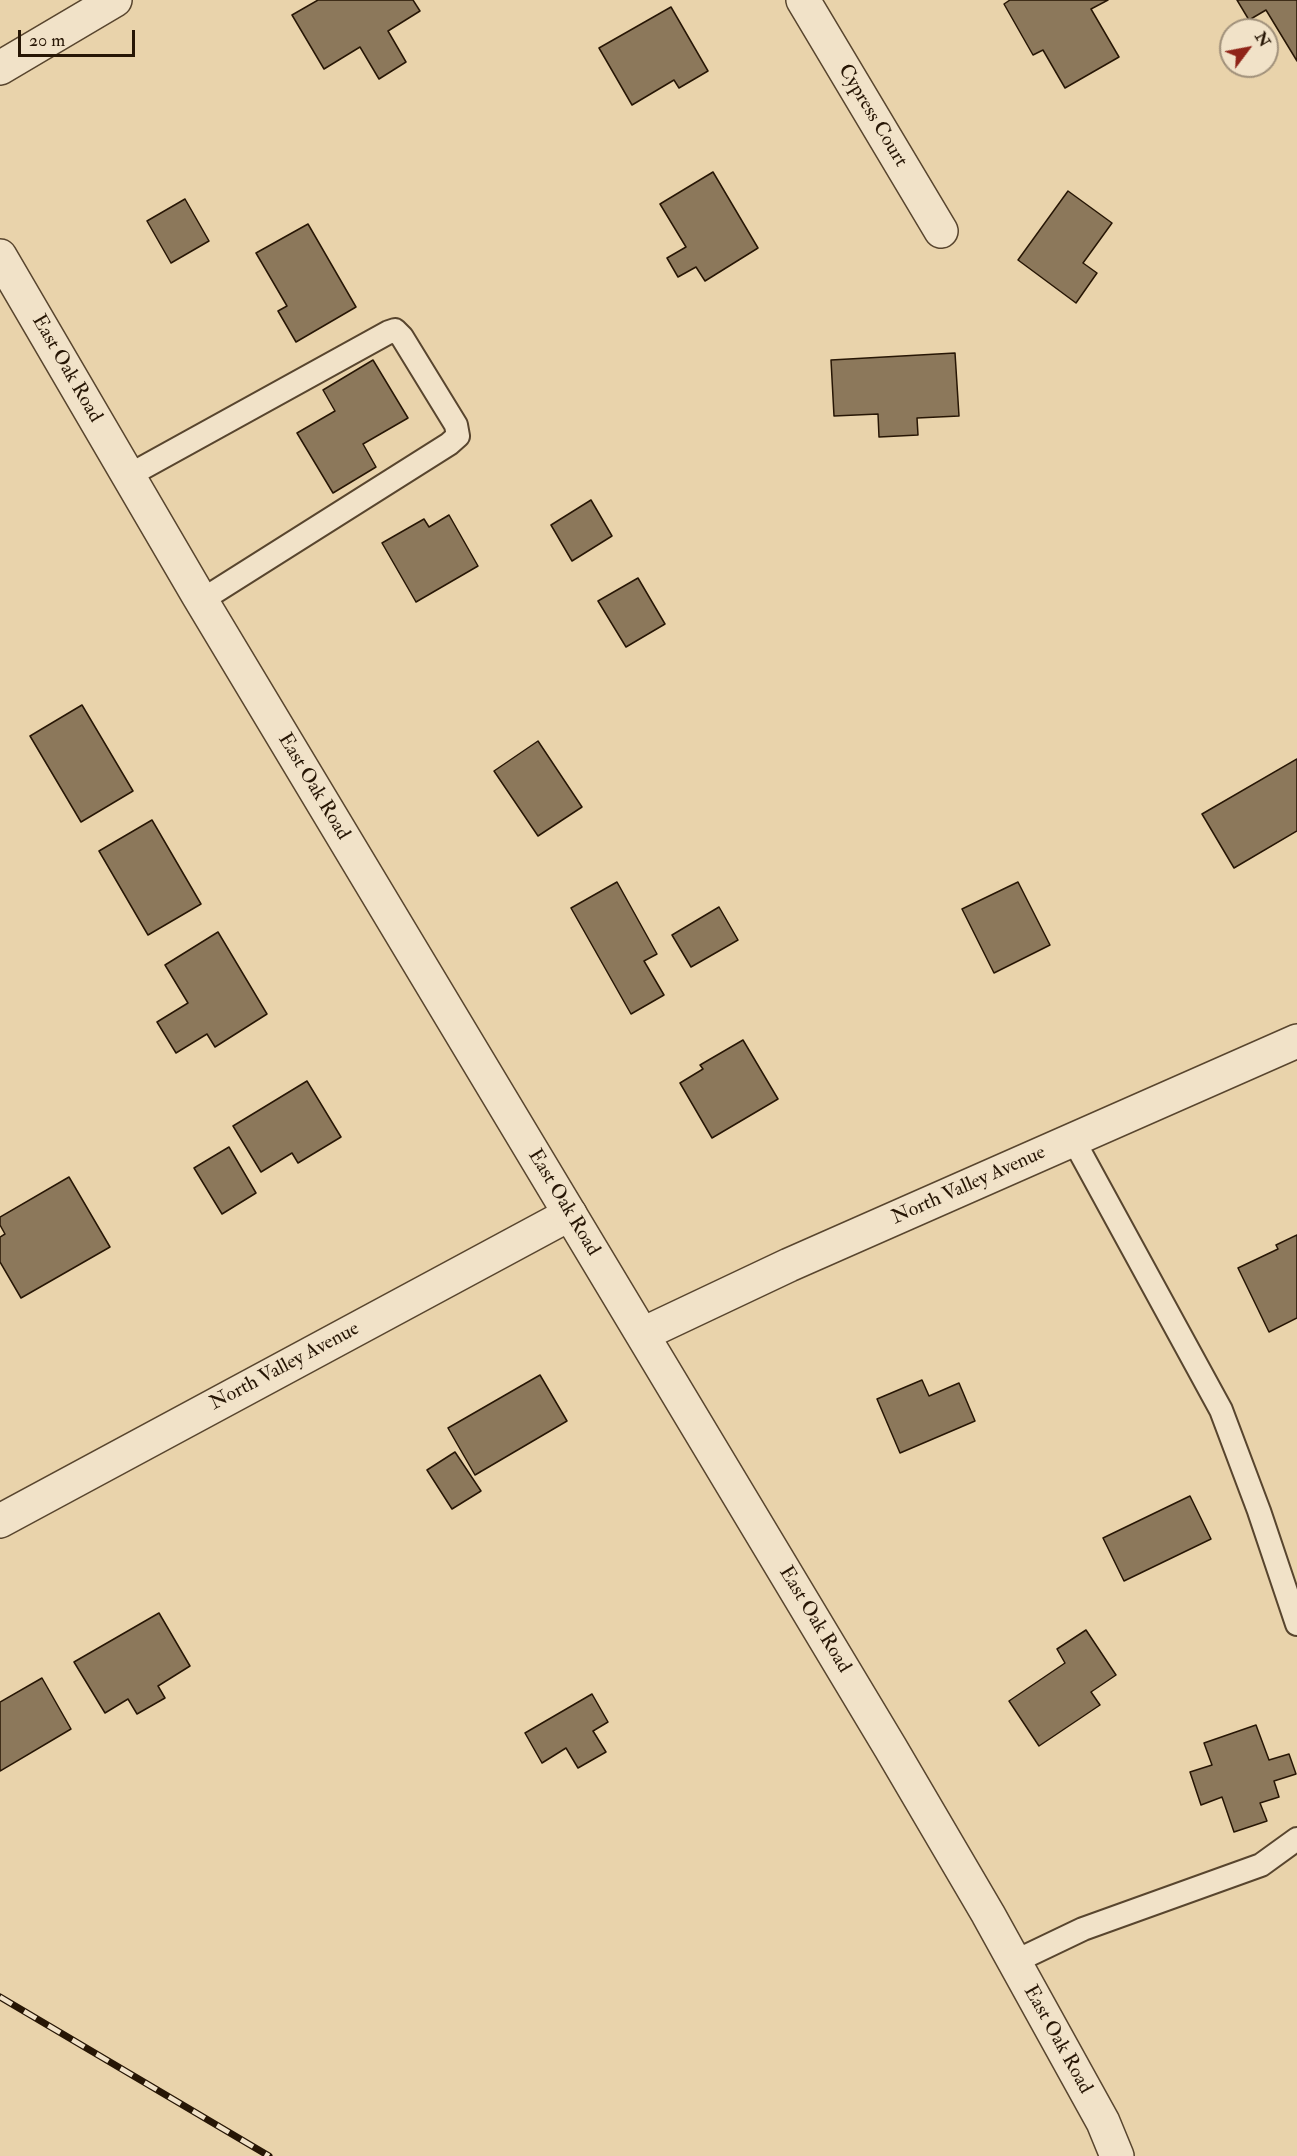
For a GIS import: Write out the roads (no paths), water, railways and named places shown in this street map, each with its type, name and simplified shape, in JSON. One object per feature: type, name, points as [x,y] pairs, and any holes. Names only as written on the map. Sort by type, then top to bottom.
[{"type":"street","points":[[0,68],[115,0]]},
{"type":"street","name":"Cypress Court","points":[[803,0],[941,231]]},
{"type":"street","name":"East Oak Road","points":[[0,256],[202,600],[890,1747],[1014,1962],[1102,2122],[1117,2156]]},
{"type":"street","name":"North Valley Avenue","points":[[643,1334],[789,1265],[1297,1041]]},
{"type":"street","name":"North Valley Avenue","points":[[0,1521],[570,1214]]},
{"type":"lane","points":[[128,476],[395,330],[402,337],[456,425],[458,436],[449,444],[202,600]]},
{"type":"lane","points":[[1074,1141],[1221,1410],[1259,1511],[1297,1624]]},
{"type":"lane","points":[[1014,1962],[1083,1929],[1261,1865],[1297,1839]]},
{"type":"railway","points":[[0,1997],[269,2156]]}]
